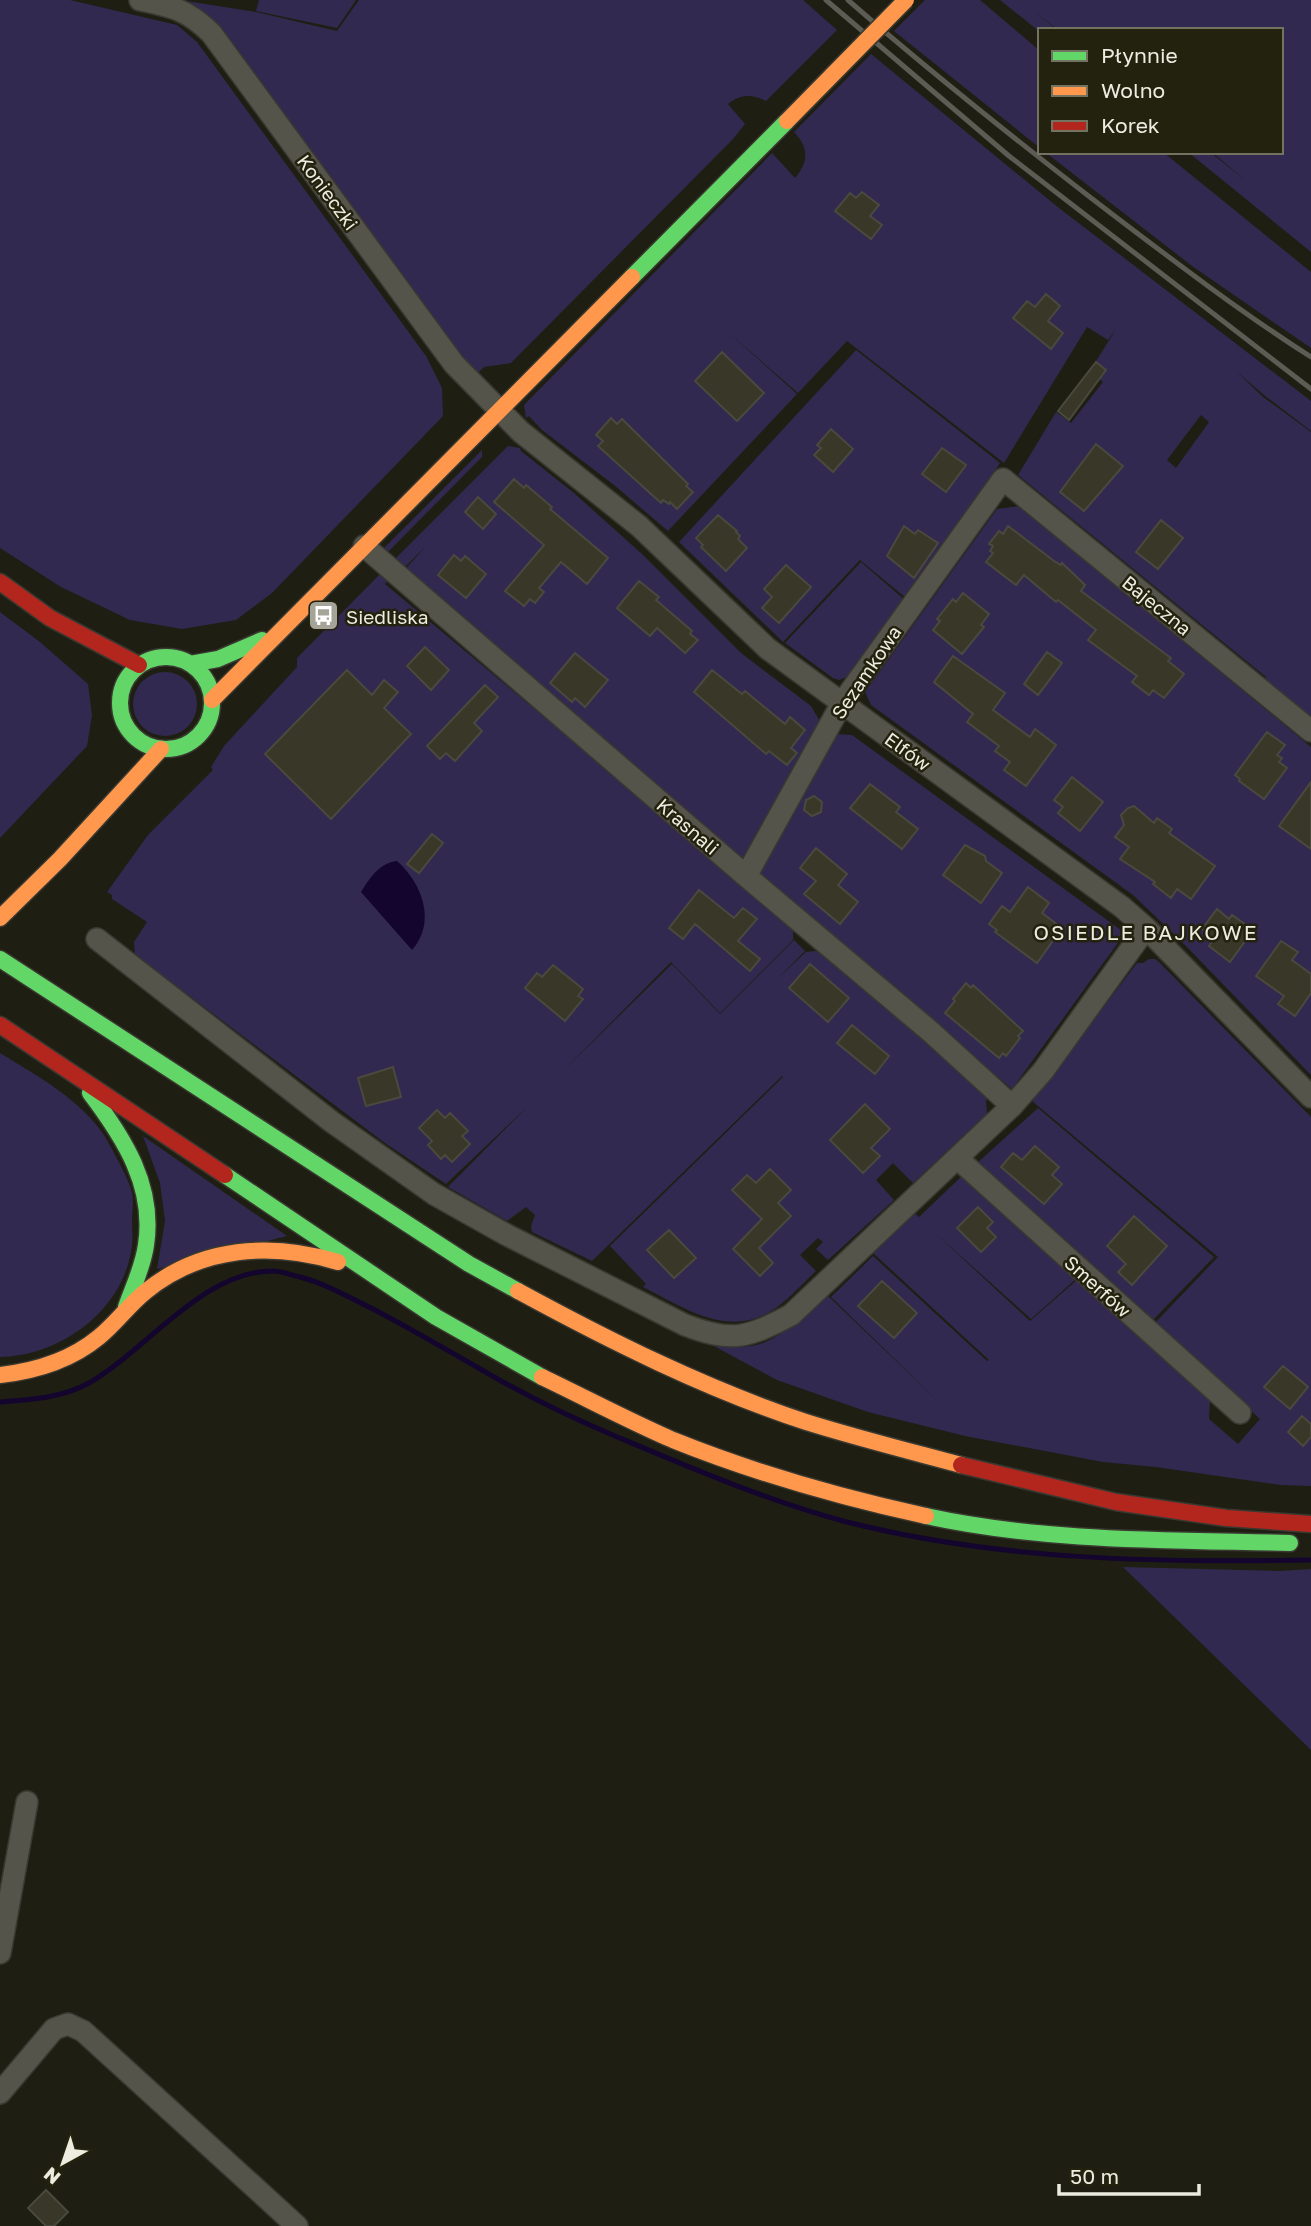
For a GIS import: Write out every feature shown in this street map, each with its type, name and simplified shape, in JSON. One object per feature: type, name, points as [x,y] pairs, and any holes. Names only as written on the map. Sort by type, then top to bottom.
[{"type":"main road","points":[[212,700],[906,0]]},
{"type":"main road","points":[[0,582],[50,618],[139,665]]},
{"type":"main road","points":[[50,618],[87,655]]},
{"type":"main road","points":[[190,664],[205,663],[238,652],[284,628]]},
{"type":"main road","points":[[163,657],[177,658],[190,664],[207,682],[212,700],[211,714],[205,727],[196,739],[183,746],[161,749],[142,743],[131,733],[123,720],[117,687],[139,665],[163,657]]},
{"type":"main road","points":[[123,752],[131,733]]},
{"type":"main road","points":[[0,918],[161,749]]},
{"type":"main road","points":[[89,827],[109,783]]},
{"type":"main road","points":[[0,959],[469,1264],[592,1331],[708,1384],[804,1421],[1044,1486],[1140,1506],[1226,1518],[1311,1524]]},
{"type":"main road","points":[[0,1025],[436,1317],[541,1376],[672,1439],[785,1479],[866,1503],[953,1522],[1089,1538],[1193,1542],[1311,1542]]},
{"type":"main road","points":[[78,1077],[130,1150],[142,1181],[148,1217],[147,1242],[125,1310]]},
{"type":"main road","points":[[0,1375],[36,1370],[75,1354],[94,1341],[148,1290],[172,1275],[232,1251],[249,1249],[309,1252],[384,1284]]},
{"type":"street","name":"Konieczki","points":[[140,0],[176,8],[194,17],[211,33],[454,364],[499,410]]},
{"type":"street","name":"Elfów","points":[[499,410],[521,432],[639,526],[768,649],[1122,907],[1311,1097]]},
{"type":"street","name":"Sezamkowa","points":[[746,876],[842,704],[1003,479]]},
{"type":"street","name":"Bajeczna","points":[[1003,479],[1311,731]]},
{"type":"street","name":"Krasnali","points":[[363,546],[746,876],[932,1032],[1012,1106]]},
{"type":"street","points":[[97,939],[332,1122],[434,1194],[507,1235],[685,1325],[709,1334],[731,1337],[758,1331],[791,1315],[1012,1106],[1043,1071],[1146,929]]},
{"type":"street","name":"Smerfów","points":[[957,1158],[1240,1413]]},
{"type":"street","points":[[0,1953],[27,1801]]},
{"type":"street","points":[[0,2093],[54,2029],[68,2024],[83,2031],[297,2226]]},
{"type":"shaded area","points":[[0,0],[70,0],[177,25],[197,42],[426,356],[442,388],[443,416],[272,593],[236,620],[182,629],[130,620],[61,587],[0,548]]},
{"type":"shaded area","points":[[180,0],[256,12],[337,31],[359,0],[803,0],[837,30],[766,101],[746,96],[728,104],[745,124],[733,139],[511,363],[484,367],[478,373],[456,349]]},
{"type":"shaded area","points":[[259,0],[356,0],[337,28],[256,11]]},
{"type":"shaded area","points":[[925,0],[980,0],[1038,49],[1038,146],[894,31]]},
{"type":"shaded area","points":[[1000,0],[1311,0],[1311,252],[1190,154],[1212,154],[1245,180],[1214,154],[1283,154],[1283,28],[1056,28],[1033,10],[1055,28],[1038,28],[1038,30]]},
{"type":"shaded area","points":[[871,54],[1059,208],[1311,401],[1311,431],[1236,371],[1263,397],[1311,432],[1311,723],[1262,684],[1266,677],[1018,475],[1056,412],[1071,423],[1103,382],[1090,371],[1116,329],[1108,340],[1087,327],[1004,463],[847,341],[798,393],[728,332],[797,394],[668,531],[614,485],[542,430],[529,416],[526,418],[524,405],[772,153],[795,178],[803,166],[805,149],[794,132]],"holes":[[[1201,415],[1209,422],[1176,468],[1167,460]]]},
{"type":"shaded area","points":[[1048,154],[1165,154],[1311,272],[1311,348],[1192,266]]},
{"type":"shaded area","points":[[856,350],[1000,463],[963,520],[906,598],[860,560],[783,642],[679,542]]},
{"type":"shaded area","points":[[508,446],[520,448],[574,493],[642,554],[741,653],[811,706],[821,723],[745,861],[402,573],[426,546],[401,571],[391,563]]},
{"type":"shaded area","points":[[482,450],[482,457],[385,555],[385,547]]},
{"type":"shaded area","points":[[1020,506],[1311,747],[1311,1075],[1133,895],[871,705],[865,692],[997,509]]},
{"type":"shaded area","points":[[861,562],[906,601],[851,675],[839,680],[785,643]]},
{"type":"shaded area","points":[[383,571],[391,577],[385,584],[793,925],[793,940],[720,1013],[671,962],[562,1072],[672,964],[720,1014],[794,940],[805,951],[777,979],[806,952],[824,950],[990,1096],[986,1101],[987,1114],[913,1183],[893,1163],[876,1180],[894,1200],[828,1260],[816,1249],[823,1242],[818,1238],[800,1255],[816,1271],[786,1300],[766,1314],[734,1322],[687,1310],[643,1287],[646,1284],[610,1246],[783,1077],[731,1023],[782,1076],[592,1261],[532,1232],[535,1215],[526,1207],[507,1221],[448,1187],[527,1107],[446,1184],[385,1143],[135,955],[134,942],[147,922],[112,899],[112,895],[107,892],[148,835],[213,770],[211,767],[224,746],[297,667],[297,658]]},
{"type":"shaded area","points":[[0,612],[40,642],[88,684],[92,715],[87,746],[0,838]]},
{"type":"shaded area","points":[[159,672],[171,672],[188,681],[195,692],[195,716],[188,727],[171,736],[159,736],[147,731],[138,722],[133,710],[133,698],[138,686],[147,677]]},
{"type":"shaded area","points":[[835,734],[852,735],[1125,933],[1012,1089],[757,873]]},
{"type":"shaded area","points":[[397,861],[413,880],[423,903],[424,927],[412,950],[361,892],[380,868]]},
{"type":"shaded area","points":[[1149,959],[1160,963],[1311,1117],[1311,1486],[1281,1485],[1103,1462],[965,1436],[868,1412],[777,1380],[712,1345],[745,1347],[772,1339],[826,1294],[941,1404],[831,1297],[873,1256],[989,1360],[872,1252],[914,1213],[919,1217],[963,1175],[1077,1278],[1031,1319],[934,1232],[1030,1321],[1078,1279],[1210,1401],[1209,1419],[1238,1444],[1260,1419],[1154,1324],[1218,1257],[1032,1101],[1137,963]]},
{"type":"shaded area","points":[[0,1053],[59,1090],[86,1113],[107,1140],[125,1174],[133,1203],[132,1246],[127,1269],[117,1290],[103,1309],[86,1325],[45,1348],[23,1355],[0,1357]]},
{"type":"shaded area","points":[[1038,1108],[1214,1257],[1151,1322],[975,1165]]},
{"type":"shaded area","points":[[143,1136],[287,1236],[157,1269],[165,1221],[160,1183]]},
{"type":"shaded area","points":[[1123,1567],[1279,1571],[1311,1569],[1311,1750]]},
{"type":"building","points":[[862,192],[879,205],[870,216],[882,225],[871,239],[835,211],[850,193],[856,198]]},
{"type":"building","points":[[1046,294],[1060,306],[1048,321],[1063,333],[1051,349],[1013,318],[1027,301],[1035,307]]},
{"type":"building","points":[[722,352],[764,393],[737,421],[695,381]]},
{"type":"building","points":[[1096,362],[1106,370],[1069,420],[1058,411]]},
{"type":"building","points":[[611,418],[617,424],[622,419],[688,484],[686,486],[693,492],[677,509],[670,502],[669,504],[663,500],[661,503],[598,446],[603,441],[596,435]]},
{"type":"building","points":[[831,429],[853,449],[833,472],[814,455],[821,448],[817,445]]},
{"type":"building","points":[[1096,444],[1123,466],[1084,511],[1060,492]]},
{"type":"building","points":[[942,448],[966,465],[946,492],[922,474]]},
{"type":"building","points":[[514,479],[524,488],[526,485],[608,558],[587,584],[561,562],[539,588],[544,592],[535,603],[530,599],[524,606],[505,591],[544,545],[494,502]]},
{"type":"building","points":[[478,497],[496,514],[483,529],[465,512]]},
{"type":"building","points":[[718,515],[737,531],[740,536],[738,539],[747,548],[726,571],[701,547],[703,545],[696,538]]},
{"type":"building","points":[[1161,520],[1183,538],[1158,569],[1136,552]]},
{"type":"building","points":[[904,526],[915,534],[918,530],[938,543],[914,578],[887,556]]},
{"type":"building","points":[[1008,526],[1054,561],[1061,565],[1062,563],[1085,585],[1081,591],[1171,658],[1168,661],[1184,674],[1164,698],[1153,690],[1149,695],[1132,682],[1137,676],[1088,640],[1096,630],[1058,600],[1056,602],[1024,575],[1016,585],[986,562],[993,553],[990,551],[993,546],[989,544],[999,531],[1003,534]]},
{"type":"building","points":[[454,555],[461,561],[465,556],[486,574],[466,598],[438,575]]},
{"type":"building","points":[[786,565],[811,587],[779,623],[762,608],[772,597],[764,589]]},
{"type":"building","points":[[639,581],[659,597],[656,600],[692,631],[690,634],[698,640],[685,653],[657,628],[650,636],[617,608]]},
{"type":"building","points":[[963,593],[989,614],[981,625],[984,627],[962,654],[933,630],[940,621],[937,619],[953,599],[956,602]]},
{"type":"building","points":[[425,647],[449,670],[431,690],[407,666]]},
{"type":"building","points":[[1047,652],[1062,663],[1038,695],[1024,684]]},
{"type":"building","points":[[575,653],[608,680],[585,707],[575,698],[572,702],[550,683]]},
{"type":"building","points":[[953,656],[1005,693],[993,710],[1030,737],[1035,729],[1056,745],[1026,786],[1004,770],[1010,762],[995,751],[999,746],[967,722],[973,714],[934,682]]},
{"type":"building","points":[[347,670],[372,695],[384,680],[398,692],[384,708],[411,734],[331,819],[265,754]]},
{"type":"building","points":[[712,670],[742,694],[745,691],[785,724],[790,717],[805,730],[791,748],[797,753],[787,765],[769,751],[766,754],[694,692]]},
{"type":"building","points":[[485,685],[498,697],[474,723],[482,731],[455,761],[446,753],[440,759],[427,746]]},
{"type":"building","points":[[1267,732],[1285,745],[1277,755],[1282,758],[1279,762],[1287,768],[1264,799],[1235,775]]},
{"type":"building","points":[[1072,777],[1103,802],[1080,831],[1058,813],[1063,807],[1054,800]]},
{"type":"building","points":[[1311,782],[1311,849],[1279,826]]},
{"type":"building","points":[[870,784],[900,807],[896,812],[918,829],[902,849],[850,808]]},
{"type":"building","points":[[814,796],[822,802],[821,812],[812,816],[804,810],[806,800]]},
{"type":"building","points":[[1134,806],[1154,823],[1157,818],[1172,829],[1169,833],[1215,866],[1191,899],[1177,889],[1171,898],[1153,884],[1155,882],[1120,859],[1129,847],[1115,837],[1124,825],[1121,815]]},
{"type":"building","points":[[432,834],[443,843],[419,873],[407,864]]},
{"type":"building","points":[[965,845],[985,856],[986,861],[1002,873],[981,903],[943,875]]},
{"type":"building","points":[[816,848],[847,874],[838,885],[858,902],[840,924],[804,894],[816,881],[800,868]]},
{"type":"building","points":[[1028,887],[1049,903],[1042,913],[1062,928],[1037,963],[995,932],[997,930],[989,924],[1002,906],[1010,912]]},
{"type":"building","points":[[699,890],[734,918],[743,908],[757,919],[738,941],[760,959],[750,971],[695,924],[683,939],[669,928]]},
{"type":"building","points":[[1217,909],[1229,919],[1232,915],[1253,930],[1230,962],[1209,946],[1214,939],[1202,929]]},
{"type":"building","points":[[1281,941],[1298,952],[1292,960],[1311,974],[1311,993],[1295,1016],[1278,1004],[1284,996],[1256,976]]},
{"type":"building","points":[[810,964],[849,998],[828,1022],[789,988]]},
{"type":"building","points":[[553,965],[583,989],[578,996],[583,999],[565,1021],[525,988],[537,973],[542,977]]},
{"type":"building","points":[[966,983],[971,988],[973,985],[1023,1031],[1006,1056],[1003,1053],[999,1058],[945,1013]]},
{"type":"building","points":[[852,1025],[889,1056],[875,1074],[837,1043]]},
{"type":"building","points":[[393,1067],[401,1097],[366,1106],[358,1078]]},
{"type":"building","points":[[865,1104],[890,1129],[871,1148],[880,1156],[863,1173],[830,1140]]},
{"type":"building","points":[[437,1110],[445,1118],[450,1113],[468,1131],[462,1136],[470,1144],[452,1162],[445,1155],[441,1159],[428,1145],[432,1141],[419,1128]]},
{"type":"building","points":[[1035,1146],[1059,1167],[1052,1175],[1062,1184],[1044,1204],[1001,1167],[1013,1153],[1022,1160]]},
{"type":"building","points":[[770,1169],[791,1190],[778,1203],[791,1216],[759,1248],[773,1263],[760,1276],[733,1249],[762,1219],[732,1190],[747,1175],[756,1183]]},
{"type":"building","points":[[978,1207],[993,1222],[987,1228],[996,1237],[981,1252],[957,1228]]},
{"type":"building","points":[[1134,1216],[1167,1246],[1132,1285],[1118,1272],[1126,1264],[1107,1246]]},
{"type":"building","points":[[669,1230],[696,1258],[674,1278],[647,1250]]},
{"type":"building","points":[[882,1281],[917,1313],[894,1338],[858,1306]]},
{"type":"building","points":[[1283,1366],[1308,1387],[1290,1409],[1264,1387]]},
{"type":"building","points":[[1302,1416],[1311,1424],[1311,1437],[1303,1446],[1288,1432]]},
{"type":"building","points":[[46,2190],[68,2212],[54,2226],[46,2226],[28,2208]]},
{"type":"waterway","points":[[0,1402],[46,1397],[79,1388],[111,1369],[176,1315],[222,1284],[247,1274],[276,1271],[308,1279],[341,1293],[395,1320],[514,1388],[599,1429],[730,1483],[847,1522],[904,1535],[1019,1552],[1195,1561],[1311,1560]]},
{"type":"railway","points":[[826,0],[1009,156],[1311,389]]},
{"type":"railway","points":[[848,0],[970,102],[1095,201],[1228,301],[1311,357]]},
{"type":"traffic: fast","points":[[632,277],[787,121]]},
{"type":"traffic: fast","points":[[190,664],[218,659],[262,640]]},
{"type":"traffic: fast","points":[[166,657],[184,660],[199,670],[209,685],[212,703],[209,721],[199,736],[184,746],[166,749],[148,746],[133,736],[123,721],[120,703],[123,685],[133,670],[148,660],[166,657]]},
{"type":"traffic: fast","points":[[0,959],[469,1264],[518,1291]]},
{"type":"traffic: fast","points":[[90,1093],[125,1145],[141,1183],[146,1203],[148,1223],[145,1253],[126,1307]]},
{"type":"traffic: fast","points":[[225,1175],[436,1317],[542,1377]]},
{"type":"traffic: fast","points":[[926,1516],[971,1525],[1062,1535],[1290,1543]]},
{"type":"traffic: slow","points":[[787,121],[906,0]]},
{"type":"traffic: slow","points":[[212,700],[632,277]]},
{"type":"traffic: slow","points":[[0,918],[60,859],[161,749]]},
{"type":"traffic: slow","points":[[0,1375],[27,1371],[64,1359],[99,1337],[145,1292],[189,1265],[237,1252],[262,1251],[287,1252],[338,1262]]},
{"type":"traffic: slow","points":[[518,1291],[623,1346],[732,1395],[806,1422],[961,1465]]},
{"type":"traffic: slow","points":[[542,1377],[657,1433],[704,1452],[798,1483],[926,1516]]},
{"type":"traffic: jam","points":[[0,582],[50,618],[139,665]]},
{"type":"traffic: jam","points":[[0,1025],[225,1175]]},
{"type":"traffic: jam","points":[[961,1465],[1116,1502],[1226,1518],[1311,1524]]},
{"type":"place","name":"Siedliska","points":[[323,616]]},
{"type":"district","name":"OSIEDLE BAJKOWE","points":[[1146,932]]}]
